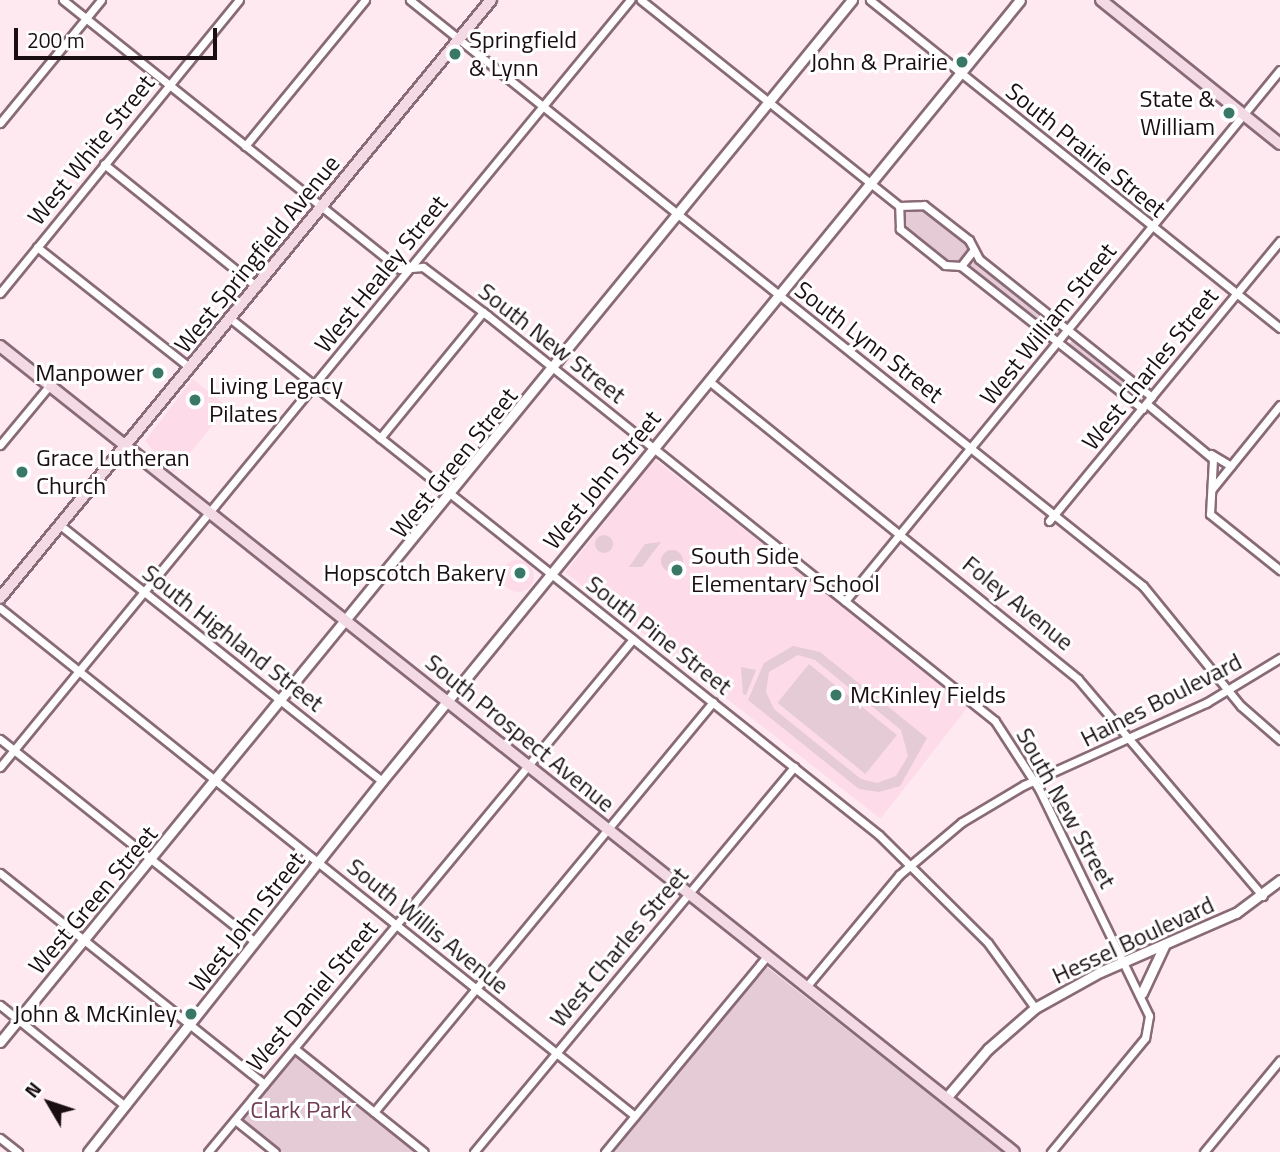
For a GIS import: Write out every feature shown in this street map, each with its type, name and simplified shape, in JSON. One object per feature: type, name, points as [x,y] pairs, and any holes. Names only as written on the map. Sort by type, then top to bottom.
[{"type":"main road","name":"West Springfield Avenue","points":[[0,598],[491,0]]},
{"type":"main road","points":[[1101,0],[1280,144]]},
{"type":"main road","name":"South Prospect Avenue","points":[[0,346],[1014,1152]]},
{"type":"street","name":"South New Street","points":[[63,0],[400,270],[424,267],[483,312],[986,712],[1034,780],[1142,992],[1149,1016],[1144,1038],[1051,1152]]},
{"type":"street","points":[[0,123],[101,0]]},
{"type":"street","name":"West White Street","points":[[0,293],[239,0]]},
{"type":"street","points":[[245,146],[365,0]]},
{"type":"street","name":"South Lynn Street","points":[[410,0],[1143,586],[1228,691],[1280,740]]},
{"type":"street","name":"West Healey Street","points":[[0,766],[631,0]]},
{"type":"street","points":[[641,0],[899,206],[921,203],[968,240],[972,252],[1068,331],[1147,403],[1205,450],[1231,466]]},
{"type":"street","name":"West Green Street","points":[[0,1042],[454,495],[852,0]]},
{"type":"street","name":"South Prairie Street","points":[[870,0],[1280,328]]},
{"type":"street","name":"West John Street","points":[[88,1152],[446,701],[1020,0]]},
{"type":"street","name":"West William Street","points":[[845,601],[1280,70]]},
{"type":"street","points":[[104,164],[257,287]]},
{"type":"street","points":[[899,206],[900,229],[945,265],[961,266],[1059,342],[1147,403]]},
{"type":"street","name":"West Charles Street","points":[[1049,521],[1280,241]]},
{"type":"street","points":[[37,247],[190,368]]},
{"type":"street","points":[[961,266],[972,252]]},
{"type":"street","points":[[380,438],[483,312]]},
{"type":"street","name":"South Pine Street","points":[[231,319],[794,767],[908,865],[988,943],[1035,1009]]},
{"type":"street","name":"Foley Avenue","points":[[709,381],[1059,661],[1131,740],[1263,896]]},
{"type":"street","points":[[0,445],[49,386]]},
{"type":"street","points":[[1207,494],[1280,405]]},
{"type":"street","points":[[1205,450],[1214,463],[1207,494],[1210,514],[1277,567],[1280,556]]},
{"type":"street","name":"South Highland Street","points":[[60,525],[382,781]]},
{"type":"street","name":"South Willis Avenue","points":[[0,608],[635,1116]]},
{"type":"street","name":"West Daniel Street","points":[[208,1152],[633,639]]},
{"type":"street","name":"Haines Boulevard","points":[[806,987],[908,865],[962,822],[1034,780],[1131,740],[1228,691],[1280,658]]},
{"type":"street","points":[[374,1112],[713,702]]},
{"type":"street","points":[[0,739],[255,942]]},
{"type":"street","name":"West Charles Street","points":[[474,1152],[794,767]]},
{"type":"street","points":[[0,873],[264,1084]]},
{"type":"street","name":"Hessel Boulevard","points":[[946,1098],[988,1049],[1035,1009],[1126,960],[1263,896],[1280,880]]},
{"type":"street","points":[[1142,992],[1165,944]]},
{"type":"street","points":[[606,1152],[767,956]]},
{"type":"street","points":[[0,1005],[125,1105]]},
{"type":"street","points":[[294,1048],[424,1152]]},
{"type":"street","points":[[1204,1152],[1280,1060]]},
{"type":"street","points":[[235,1120],[275,1152]]},
{"type":"street","points":[[0,1138],[18,1152]]},
{"type":"shaded area","points":[[193,379],[228,407],[173,473],[145,441]]},
{"type":"shaded area","points":[[654,459],[969,705],[881,819],[565,572]]},
{"type":"shaded area","points":[[518,560],[529,565],[534,576],[529,587],[518,592],[507,587],[502,576],[507,565]]},
{"type":"green space","points":[[920,205],[966,242],[969,253],[960,263],[946,263],[902,228],[904,210]]},
{"type":"green space","points":[[976,259],[1058,326],[1058,332],[1052,334],[969,267]]},
{"type":"green space","points":[[1074,338],[1139,392],[1142,400],[1068,346]]},
{"type":"green space","points":[[604,535],[610,538],[613,544],[610,550],[604,553],[598,550],[595,544],[598,538]]},
{"type":"green space","points":[[661,542],[642,567],[629,567],[645,544]]},
{"type":"green space","points":[[672,550],[680,553],[683,561],[680,569],[672,572],[664,569],[661,561],[664,553]]},
{"type":"green space","points":[[793,646],[820,652],[927,738],[900,786],[879,792],[859,789],[748,700],[764,663]],"holes":[[[798,655],[815,660],[901,730],[908,756],[896,776],[877,783],[861,779],[774,709],[766,692],[769,672]]]},
{"type":"green space","points":[[809,664],[897,735],[865,774],[778,703]]},
{"type":"green space","points":[[741,667],[756,670],[746,695],[743,694]]},
{"type":"green space","points":[[767,967],[1003,1152],[610,1152]]},
{"type":"green space","name":"Clark Park","points":[[294,1052],[419,1152],[281,1152],[240,1119]]},
{"type":"place","name":"Springfield & Lynn","points":[[455,54]]},
{"type":"place","name":"John & Prairie","points":[[962,62]]},
{"type":"place","name":"State & William","points":[[1229,113]]},
{"type":"place","name":"Manpower","points":[[158,373]]},
{"type":"place","name":"Living Legacy Pilates","points":[[195,400]]},
{"type":"place","name":"Grace Lutheran Church","points":[[22,472]]},
{"type":"place","name":"South Side Elementary School","points":[[677,570]]},
{"type":"place","name":"Hopscotch Bakery","points":[[520,573]]},
{"type":"place","name":"McKinley Fields","points":[[836,695]]},
{"type":"place","name":"John & McKinley","points":[[191,1014]]}]
